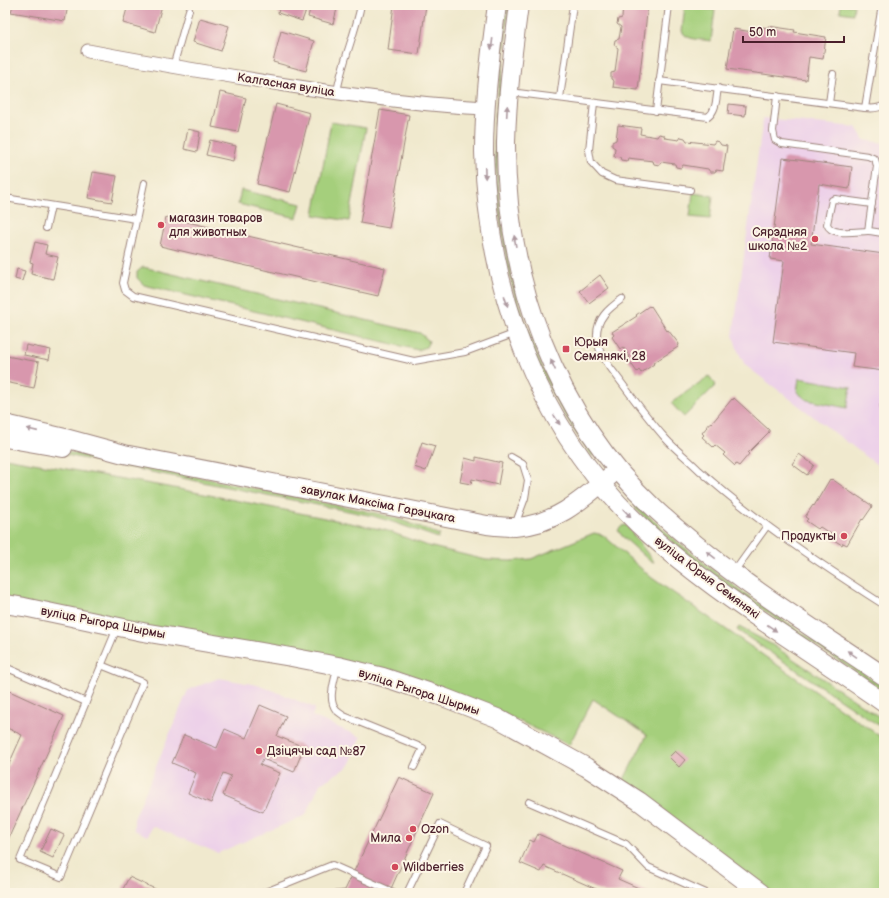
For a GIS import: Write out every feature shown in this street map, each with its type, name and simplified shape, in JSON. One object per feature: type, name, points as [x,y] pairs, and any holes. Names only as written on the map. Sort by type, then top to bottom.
[{"type":"main road","name":"вуліца Юрыя Семянякі","points":[[497,5],[486,108],[484,152],[489,222],[495,260],[516,333],[540,389],[555,418],[584,462],[601,483],[638,524],[665,548],[704,580],[884,703]]},
{"type":"main road","name":"вуліца Юрыя Семянякі","points":[[520,5],[508,92],[506,143],[511,220],[517,257],[526,292],[549,356],[565,391],[587,427],[618,469],[640,494],[674,526],[734,573],[884,676]]},
{"type":"main road","name":"завулак Максіма Гарэцкага","points":[[5,424],[124,454],[412,512],[487,525],[514,527],[527,526],[563,513],[582,500],[618,469]]},
{"type":"main road","name":"завулак Максіма Гарэцкага","points":[[5,438],[57,447],[124,454]]},
{"type":"main road","name":"вуліца Рыгора Шырмы","points":[[5,604],[338,666],[383,677],[443,697],[504,722],[586,767],[639,801],[760,893]]},
{"type":"street","name":"Калгасная вуліца","points":[[88,51],[173,67],[337,92],[440,105],[486,108]]},
{"type":"lane","points":[[337,92],[340,72],[357,23],[361,5]]},
{"type":"lane","points":[[560,98],[573,5]]},
{"type":"lane","points":[[656,111],[669,5]]},
{"type":"lane","points":[[865,108],[882,5]]},
{"type":"lane","points":[[173,67],[189,10]]},
{"type":"lane","points":[[828,103],[833,74]]},
{"type":"lane","points":[[659,81],[873,109],[880,108],[884,105]]},
{"type":"lane","points":[[508,92],[656,111],[708,116],[715,108],[718,88]]},
{"type":"lane","points":[[777,96],[772,131],[775,140],[782,144],[868,156],[875,159],[877,166],[868,231]]},
{"type":"lane","points":[[594,103],[589,150],[591,162],[602,174],[614,180],[690,190]]},
{"type":"lane","points":[[144,183],[123,283],[125,290],[133,296],[414,361],[465,352],[516,333]]},
{"type":"lane","points":[[5,198],[136,219]]},
{"type":"lane","points":[[872,204],[835,199],[832,200],[827,224],[831,230],[851,233],[868,231],[884,233]]},
{"type":"lane","points":[[46,228],[51,206]]},
{"type":"lane","points":[[622,299],[606,311],[598,324],[597,344],[606,360],[642,410],[667,439],[720,488],[767,526],[884,605]]},
{"type":"lane","points":[[511,457],[523,464],[528,480],[525,498],[514,527]]},
{"type":"lane","points":[[734,573],[767,526]]},
{"type":"lane","points":[[101,665],[143,682],[61,877],[20,860],[117,626]]},
{"type":"lane","points":[[338,666],[333,687],[332,702],[336,710],[344,716],[423,748],[414,767]]},
{"type":"lane","points":[[5,667],[86,702]]},
{"type":"lane","points":[[529,802],[626,844],[648,867],[706,893]]},
{"type":"lane","points":[[407,893],[440,824],[486,846],[464,893]]},
{"type":"lane","points":[[263,893],[332,865],[395,893]]},
{"type":"shaded area","name":"Сярэдняя школа №2","points":[[763,118],[856,127],[864,140],[884,143],[884,470],[745,365],[738,351],[733,335]]},
{"type":"shaded area","name":"Дзіцячы сад №87","points":[[219,678],[262,686],[315,708],[312,716],[361,737],[349,766],[320,784],[306,815],[218,853],[152,826],[148,836],[134,830],[134,819],[188,690]]},
{"type":"green space","points":[[507,5],[509,5],[497,124],[495,124]]},
{"type":"green space","points":[[841,5],[854,5],[853,14],[840,12]]},
{"type":"green space","points":[[685,6],[715,10],[711,41],[691,38],[684,34],[682,31]]},
{"type":"green space","points":[[331,122],[366,128],[349,221],[314,215]]},
{"type":"green space","points":[[495,133],[497,133],[500,201],[504,235],[510,268],[519,301],[529,334],[542,365],[557,396],[595,454],[592,456],[579,438],[551,391],[533,351],[522,321],[507,260],[501,228]]},
{"type":"green space","points":[[241,190],[301,204],[297,218],[238,204]]},
{"type":"green space","points":[[693,193],[713,196],[710,219],[690,217]]},
{"type":"green space","points":[[143,267],[420,333],[429,341],[426,347],[418,350],[144,285],[137,278],[137,272]]},
{"type":"green space","points":[[709,376],[716,385],[684,417],[671,403]]},
{"type":"green space","points":[[799,378],[851,387],[847,408],[807,400],[797,392]]},
{"type":"green space","points":[[48,449],[110,459],[371,512],[396,518],[440,535],[438,538],[373,516],[46,451]]},
{"type":"green space","points":[[5,458],[179,489],[385,530],[428,546],[486,560],[511,561],[531,559],[594,533],[603,535],[652,578],[884,739],[884,893],[771,893],[623,781],[647,735],[593,699],[569,745],[515,719],[452,693],[5,599]]},
{"type":"green space","points":[[637,505],[665,531],[725,579],[756,602],[884,687],[884,691],[722,581],[651,524],[635,508]]},
{"type":"green space","points":[[626,525],[654,562],[651,562],[622,536],[618,530],[622,526]]},
{"type":"green space","points":[[739,627],[771,644],[884,720],[884,729],[737,630]]},
{"type":"building","points":[[13,5],[68,5],[65,21],[11,12]]},
{"type":"building","points":[[128,5],[162,5],[155,32],[123,23]]},
{"type":"building","points":[[280,5],[308,5],[302,21],[278,13]]},
{"type":"building","points":[[311,5],[338,5],[333,24],[308,17]]},
{"type":"building","points":[[394,5],[426,5],[419,54],[388,50]]},
{"type":"building","points":[[623,5],[648,5],[638,90],[613,87],[614,81],[611,79],[611,73],[615,72],[618,48],[614,45],[615,40],[619,39],[621,27],[617,24],[618,19],[622,18]]},
{"type":"building","points":[[200,18],[229,26],[221,51],[193,42]]},
{"type":"building","points":[[768,26],[826,37],[823,59],[809,57],[806,80],[727,69],[733,29],[760,33],[761,27],[768,28]]},
{"type":"building","points":[[281,31],[314,41],[306,71],[273,62]]},
{"type":"building","points":[[220,92],[246,98],[238,132],[212,127]]},
{"type":"building","points":[[276,104],[310,113],[290,192],[257,184]]},
{"type":"building","points":[[729,104],[746,106],[745,116],[728,114]]},
{"type":"building","points":[[380,110],[409,115],[389,228],[360,223]]},
{"type":"building","points":[[618,125],[641,128],[640,134],[657,137],[659,134],[664,135],[665,138],[679,140],[681,137],[685,138],[687,141],[713,144],[715,141],[719,142],[721,145],[727,146],[723,171],[716,170],[715,172],[710,172],[708,169],[683,165],[681,168],[676,167],[675,164],[661,162],[659,165],[654,164],[653,161],[628,158],[627,161],[621,160],[620,157],[614,156],[615,148],[612,146],[612,142],[616,140]]},
{"type":"building","points":[[188,129],[200,132],[197,152],[184,149]]},
{"type":"building","points":[[210,140],[236,146],[233,161],[206,155]]},
{"type":"building","points":[[783,158],[852,167],[849,189],[819,184],[811,244],[884,254],[884,310],[881,331],[884,331],[884,371],[852,367],[854,353],[773,342],[784,261],[770,259]]},
{"type":"building","points":[[93,172],[117,176],[112,202],[88,198]]},
{"type":"building","points":[[166,217],[385,268],[378,296],[160,246]]},
{"type":"building","points":[[35,242],[47,245],[45,254],[58,257],[53,279],[31,274],[33,263],[30,262]]},
{"type":"building","points":[[17,269],[25,271],[22,281],[15,279]]},
{"type":"building","points":[[600,275],[609,288],[589,303],[580,291]]},
{"type":"building","points":[[651,306],[667,331],[668,330],[679,344],[678,347],[653,363],[654,364],[641,373],[639,370],[637,372],[628,359],[630,357],[623,347],[620,349],[612,337],[614,335],[612,332],[637,316],[636,315]]},
{"type":"building","points":[[26,345],[51,350],[49,360],[24,355]]},
{"type":"building","points":[[6,356],[39,362],[34,388],[5,382]]},
{"type":"building","points":[[884,397],[884,416],[881,413],[880,405]]},
{"type":"building","points":[[734,398],[769,430],[769,432],[748,453],[749,454],[739,466],[736,464],[735,466],[723,455],[725,453],[715,445],[713,447],[702,437],[704,435],[702,433],[711,422],[712,423]]},
{"type":"building","points":[[422,442],[435,446],[426,471],[414,467]]},
{"type":"building","points":[[799,454],[814,465],[807,475],[792,464]]},
{"type":"building","points":[[476,457],[502,463],[498,485],[472,479],[471,484],[460,482],[465,458],[476,461]]},
{"type":"building","points":[[830,479],[872,507],[863,520],[862,519],[847,545],[843,543],[842,545],[829,537],[831,534],[820,527],[818,529],[806,521],[808,519],[805,517],[813,505],[814,506]]},
{"type":"building","points":[[5,689],[64,716],[5,846],[5,773],[22,735],[5,727]]},
{"type":"building","points":[[260,705],[286,716],[277,736],[304,747],[294,772],[263,759],[260,765],[280,773],[263,812],[223,795],[231,776],[223,773],[211,803],[188,793],[196,773],[172,763],[184,735],[217,748],[225,729],[246,738]]},
{"type":"building","points":[[675,751],[685,760],[679,767],[669,757]]},
{"type":"building","points":[[399,777],[434,793],[389,893],[325,893],[345,890]]},
{"type":"building","points":[[51,829],[64,835],[53,858],[40,852]]},
{"type":"building","points":[[538,834],[622,871],[618,879],[650,893],[605,893],[544,866],[541,872],[520,863],[530,840],[534,842]]},
{"type":"building","points":[[129,877],[164,893],[121,893]]},
{"type":"place","name":"магазин товаров для животных","points":[[161,225]]},
{"type":"place","name":"Сярэдняя школа №2","points":[[815,239]]},
{"type":"place","name":"Юрыя Семянякі, 28","points":[[566,349]]},
{"type":"place","name":"Продукты","points":[[844,536]]},
{"type":"place","name":"Дзіцячы сад №87","points":[[259,751]]},
{"type":"place","name":"Ozon","points":[[413,829]]},
{"type":"place","name":"Мила","points":[[409,838]]},
{"type":"place","name":"Wildberries","points":[[395,867]]}]
